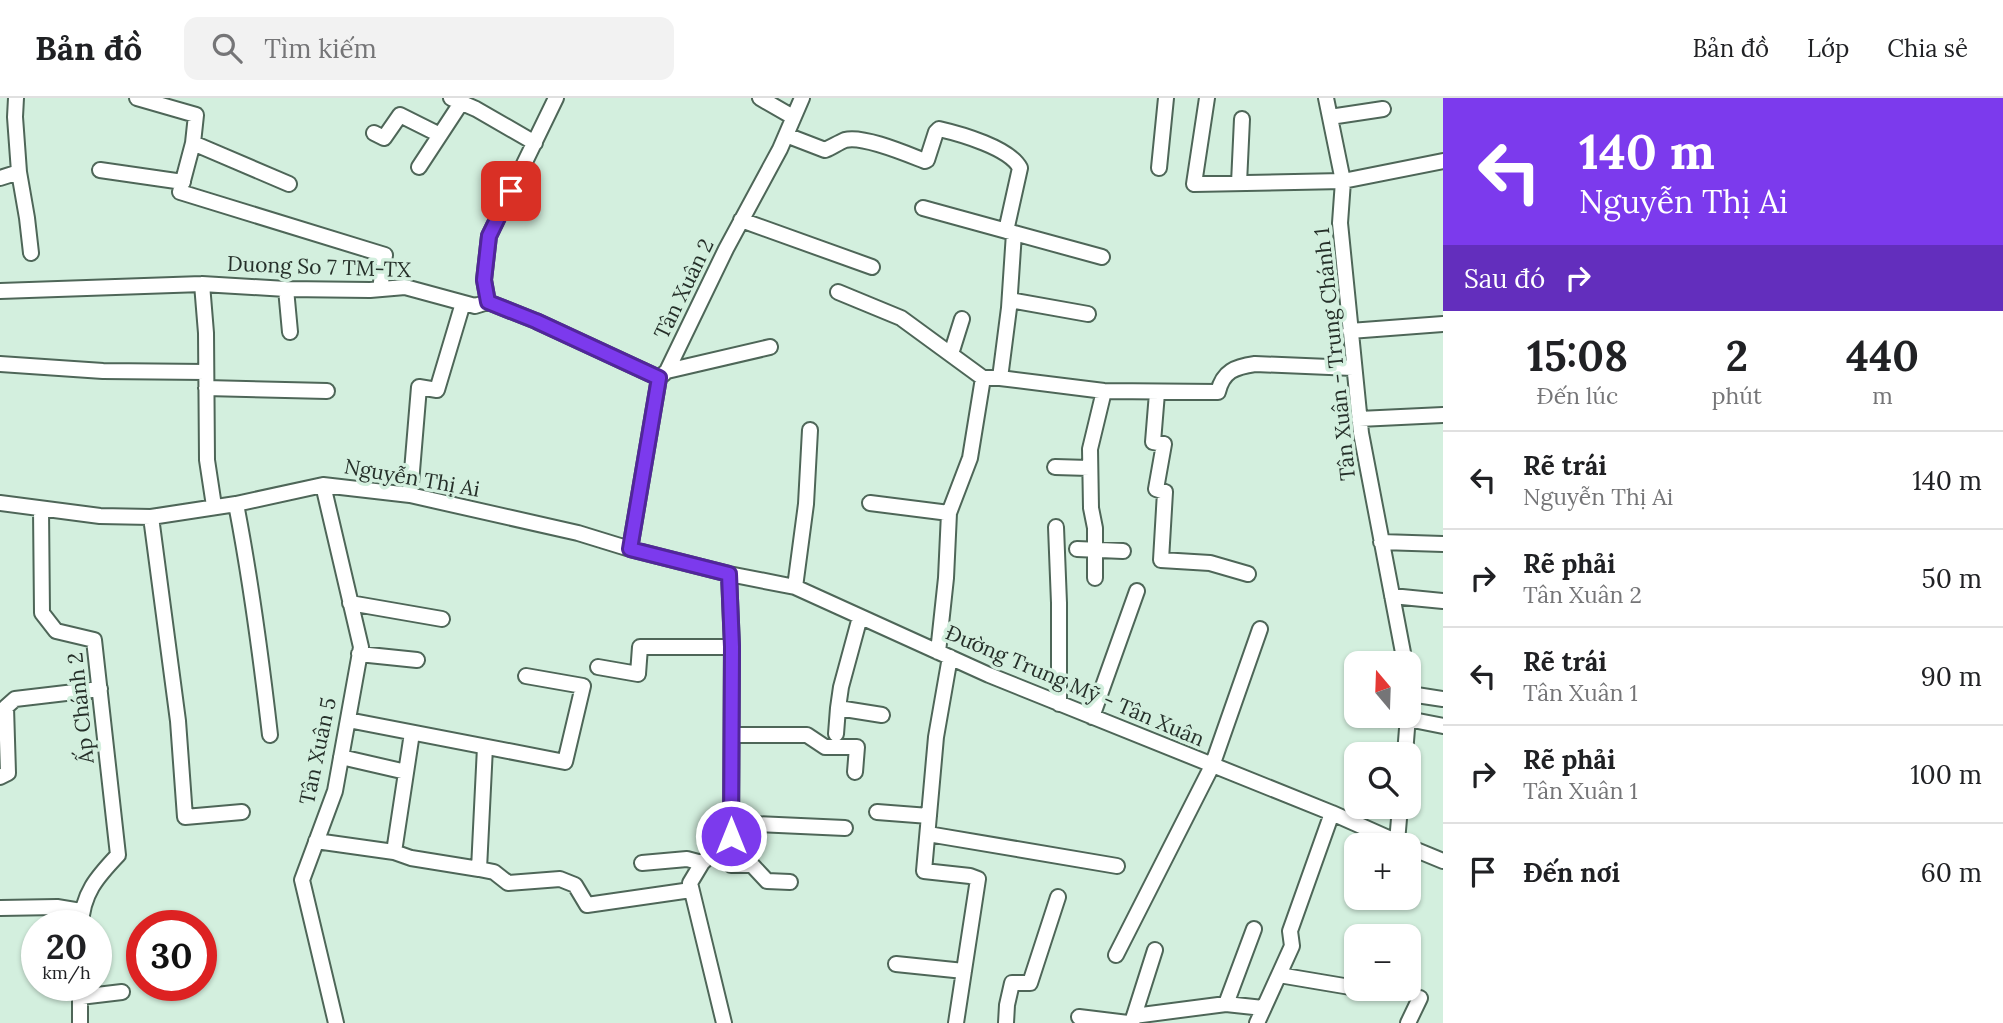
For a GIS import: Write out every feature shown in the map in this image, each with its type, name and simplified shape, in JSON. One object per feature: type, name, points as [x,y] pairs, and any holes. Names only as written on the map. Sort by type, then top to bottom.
[{"type":"street","points":[[16,98],[19,172],[31,253]]},
{"type":"street","points":[[137,98],[166,102],[196,115],[193,143],[180,192],[385,255],[380,289]]},
{"type":"street","points":[[556,98],[489,236],[484,280],[488,302],[663,375],[770,347]]},
{"type":"street","points":[[760,98],[793,117]]},
{"type":"street","name":"Tân Xuân 2","points":[[630,549],[663,375],[786,135],[802,98]]},
{"type":"street","points":[[1160,168],[1166,98]]},
{"type":"street","points":[[1207,98],[1194,184],[1343,181],[1443,161]]},
{"type":"street","name":"Tân Xuân - Trung Chánh 1","points":[[1326,98],[1343,181],[1340,223],[1359,419],[1403,651]]},
{"type":"street","points":[[419,167],[440,135],[456,101],[476,109],[535,143]]},
{"type":"street","points":[[1330,117],[1383,109]]},
{"type":"street","points":[[374,133],[384,138],[400,115],[440,135]]},
{"type":"street","points":[[1239,183],[1242,119]]},
{"type":"street","points":[[786,135],[825,150],[845,141],[858,140],[889,147],[925,161],[939,130],[993,147],[1016,161],[1020,168],[1010,232],[1010,300],[1000,378]]},
{"type":"street","points":[[193,143],[289,184]]},
{"type":"street","points":[[100,170],[183,182]]},
{"type":"street","points":[[0,178],[19,172]]},
{"type":"street","points":[[923,208],[1102,257]]},
{"type":"street","points":[[741,220],[872,267]]},
{"type":"street","points":[[0,291],[201,284]]},
{"type":"street","name":"Duong So 7 TM-TX","points":[[214,506],[207,460],[205,304],[201,284],[286,289],[405,287],[475,306],[488,302]]},
{"type":"street","points":[[286,289],[290,332]]},
{"type":"street","points":[[838,292],[901,318],[983,378],[1104,391],[1218,392],[1227,373],[1240,366],[1255,364],[1353,368]]},
{"type":"street","points":[[1010,300],[1088,314]]},
{"type":"street","points":[[410,495],[419,387],[437,390],[463,303]]},
{"type":"street","points":[[951,354],[962,319]]},
{"type":"street","points":[[1350,331],[1443,324]]},
{"type":"street","points":[[0,364],[103,371],[206,372]]},
{"type":"street","points":[[956,1023],[978,879],[925,871],[944,655],[949,513],[970,458],[983,378]]},
{"type":"street","points":[[206,388],[327,391]]},
{"type":"street","points":[[1095,578],[1096,528],[1091,508],[1089,468],[1090,449],[1104,391]]},
{"type":"street","points":[[1157,393],[1153,442],[1164,444],[1156,489],[1165,492],[1161,560],[1210,563],[1248,574]]},
{"type":"street","points":[[1359,419],[1443,415]]},
{"type":"street","points":[[795,587],[806,504],[810,430]]},
{"type":"street","points":[[1055,467],[1089,468]]},
{"type":"street","name":"Nguyễn Thị Ai","points":[[0,503],[100,516],[151,517],[236,504],[323,485],[410,495],[578,533],[729,574]]},
{"type":"street","name":"Tân Xuân 5","points":[[323,485],[361,647],[335,791],[302,880],[336,1023]]},
{"type":"street","points":[[870,503],[949,513]]},
{"type":"street","points":[[236,504],[250,575],[270,735]]},
{"type":"street","name":"Ấp Chánh 2","points":[[41,509],[42,613],[56,631],[94,640],[118,856],[96,878],[81,910]]},
{"type":"street","points":[[151,517],[177,708],[185,817],[242,812]]},
{"type":"street","points":[[1056,527],[1059,704]]},
{"type":"street","points":[[1381,542],[1443,544]]},
{"type":"street","points":[[1077,549],[1124,551]]},
{"type":"street","points":[[724,1023],[690,884],[702,863],[731,836],[732,647],[729,574]]},
{"type":"street","name":"Đường Trung Mỹ - Tân Xuân","points":[[729,574],[795,587],[1059,704],[1376,833]]},
{"type":"street","points":[[1092,717],[1138,591]]},
{"type":"street","points":[[1392,596],[1443,601]]},
{"type":"street","points":[[350,603],[442,620]]},
{"type":"street","points":[[835,734],[841,687],[860,617]]},
{"type":"street","points":[[1116,955],[1212,766],[1260,629]]},
{"type":"street","points":[[598,667],[638,674],[640,647],[732,647]]},
{"type":"street","points":[[359,654],[417,660]]},
{"type":"street","points":[[348,720],[565,762],[583,686],[526,676]]},
{"type":"street","points":[[0,777],[8,773],[5,707],[15,699],[100,689]]},
{"type":"street","points":[[1421,693],[1443,699]]},
{"type":"street","points":[[838,708],[882,715]]},
{"type":"street","points":[[1421,720],[1443,726]]},
{"type":"street","points":[[394,852],[412,733]]},
{"type":"street","points":[[732,735],[807,735],[825,747],[857,747],[856,772]]},
{"type":"street","points":[[479,869],[485,747]]},
{"type":"street","points":[[341,757],[406,772]]},
{"type":"street","points":[[877,812],[929,816]]},
{"type":"street","points":[[1257,1023],[1292,946],[1290,931],[1332,813]]},
{"type":"street","points":[[731,822],[845,828]]},
{"type":"street","points":[[928,834],[1117,866]]},
{"type":"street","points":[[316,841],[394,852],[411,858],[494,872],[508,883],[560,879],[575,885],[587,905],[691,890]]},
{"type":"street","points":[[716,850],[731,864],[752,865],[767,881],[790,882]]},
{"type":"street","name":"Đường Trung Mỹ - Tân Xuân","points":[[1421,852],[1443,861]]},
{"type":"street","points":[[642,863],[687,859],[702,863]]},
{"type":"street","points":[[1006,1023],[1012,983],[1030,983],[1058,897]]},
{"type":"street","points":[[0,908],[57,907],[75,910]]},
{"type":"street","points":[[1226,1004],[1254,929]]},
{"type":"street","points":[[1132,1021],[1155,950]]},
{"type":"street","points":[[896,964],[964,971]]},
{"type":"street","points":[[1279,975],[1344,986]]},
{"type":"street","points":[[112,992],[122,992]]},
{"type":"street","points":[[79,1023],[80,1001]]},
{"type":"street","points":[[1408,1023],[1419,1001]]},
{"type":"street","points":[[1079,1017],[1132,1021],[1226,1004],[1264,1008]]},
{"type":"route","points":[[511,191],[489,236],[484,280],[488,302],[536,321],[659,378],[630,549],[729,574],[732,647],[731,836]]}]
